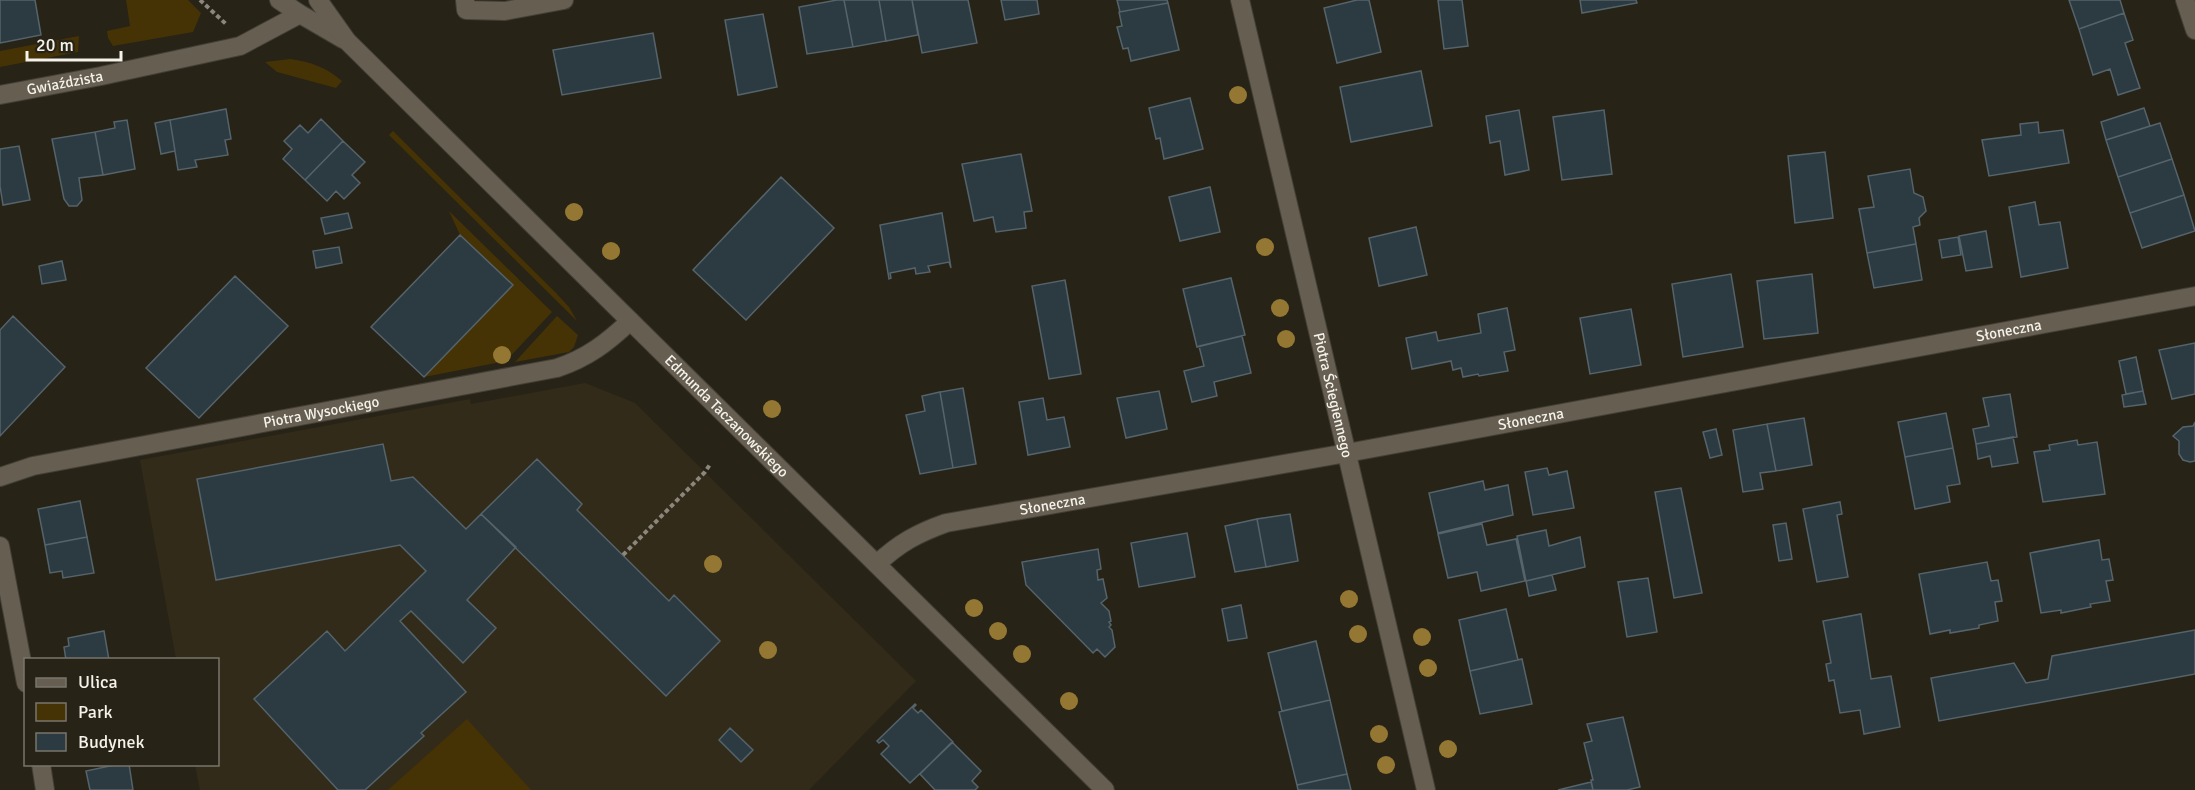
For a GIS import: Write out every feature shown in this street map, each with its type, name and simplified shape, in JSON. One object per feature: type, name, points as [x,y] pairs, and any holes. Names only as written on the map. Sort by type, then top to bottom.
[{"type":"street","name":"Edmunda Taczanowskiego","points":[[279,0],[347,41]]},
{"type":"street","name":"Edmunda Taczanowskiego","points":[[318,0],[347,41],[1105,790]]},
{"type":"street","points":[[466,5],[505,11],[564,0]]},
{"type":"street","name":"Piotra Ściegiennego","points":[[1240,0],[1426,790]]},
{"type":"street","points":[[2185,0],[2195,30]]},
{"type":"street","name":"Gwiaździsta","points":[[0,94],[101,76],[240,46],[300,14]]},
{"type":"street","name":"Słoneczna","points":[[877,564],[894,548],[920,532],[946,523],[1347,453],[2195,296]]},
{"type":"street","name":"Piotra Wysockiego","points":[[0,477],[33,466],[557,368],[578,361],[598,350],[630,321]]},
{"type":"street","points":[[0,546],[24,672]]},
{"type":"street","points":[[41,766],[45,790]]},
{"type":"path","points":[[200,0],[231,29]]},
{"type":"path","points":[[623,555],[705,472],[711,463]]},
{"type":"shaded area","points":[[585,383],[635,403],[916,681],[809,790],[200,790],[195,766],[219,766],[219,658],[176,658],[140,460],[470,399],[471,404]]},
{"type":"green space","points":[[126,0],[188,0],[201,13],[193,32],[113,46],[107,31],[130,26]]},
{"type":"green space","points":[[79,36],[78,52],[0,67],[0,51]]},
{"type":"green space","points":[[290,59],[318,66],[342,81],[336,88],[277,72],[265,62]]},
{"type":"green space","points":[[393,131],[556,293],[569,307],[577,321],[389,135]]},
{"type":"green space","points":[[449,211],[552,312],[506,361],[424,377],[513,285],[460,235]]},
{"type":"green space","points":[[557,316],[578,335],[574,347],[569,352],[515,362]]},
{"type":"green space","points":[[467,719],[531,790],[388,790]]},
{"type":"building","points":[[0,0],[35,0],[41,35],[0,43]]},
{"type":"building","points":[[844,0],[853,47],[807,54],[799,7]]},
{"type":"building","points":[[844,0],[879,0],[886,41],[853,47]]},
{"type":"building","points":[[879,0],[912,0],[918,35],[886,41]]},
{"type":"building","points":[[912,0],[968,0],[977,43],[922,53]]},
{"type":"building","points":[[1001,0],[1037,0],[1039,14],[1005,20]]},
{"type":"building","points":[[1117,0],[1167,0],[1168,3],[1120,12]]},
{"type":"building","points":[[1357,0],[1369,0],[1381,52],[1337,63],[1324,8]]},
{"type":"building","points":[[1438,0],[1462,0],[1468,46],[1444,49]]},
{"type":"building","points":[[1580,0],[1636,0],[1637,3],[1582,13]]},
{"type":"building","points":[[2069,0],[2120,0],[2124,13],[2079,29]]},
{"type":"building","points":[[1168,3],[1179,50],[1131,61],[1128,48],[1123,49],[1117,27],[1122,26],[1119,12]]},
{"type":"building","points":[[2124,13],[2133,40],[2125,43],[2140,88],[2118,95],[2110,69],[2093,75],[2079,29]]},
{"type":"building","points":[[763,14],[777,87],[738,95],[725,20]]},
{"type":"building","points":[[653,33],[661,78],[562,95],[553,50]]},
{"type":"building","points":[[1421,71],[1432,126],[1351,142],[1340,87]]},
{"type":"building","points":[[1190,98],[1203,149],[1164,159],[1160,138],[1156,139],[1149,108]]},
{"type":"building","points":[[2144,108],[2150,126],[2106,140],[2101,122]]},
{"type":"building","points":[[226,109],[231,139],[225,140],[228,155],[195,160],[197,167],[178,170],[170,120]]},
{"type":"building","points":[[1519,110],[1529,170],[1505,175],[1500,141],[1490,143],[1486,116]]},
{"type":"building","points":[[1604,110],[1612,174],[1562,180],[1553,117]]},
{"type":"building","points":[[321,119],[343,141],[305,180],[283,159],[292,149],[284,141],[300,125],[308,133]]},
{"type":"building","points":[[127,120],[135,169],[103,175],[95,132],[115,128],[114,122]]},
{"type":"building","points":[[170,120],[175,151],[161,154],[155,123]]},
{"type":"building","points":[[2038,122],[2039,133],[2063,130],[2069,163],[1989,176],[1982,140],[2021,135],[2020,124]]},
{"type":"building","points":[[2160,123],[2172,159],[2118,177],[2106,140]]},
{"type":"building","points":[[95,132],[103,175],[79,178],[82,200],[77,206],[69,206],[64,199],[52,139]]},
{"type":"building","points":[[343,141],[365,162],[352,175],[360,183],[344,199],[336,191],[327,201],[305,180]]},
{"type":"building","points":[[19,146],[30,200],[3,205],[0,186],[0,149]]},
{"type":"building","points":[[1825,152],[1833,218],[1795,223],[1788,156]]},
{"type":"building","points":[[1021,154],[1032,211],[1024,212],[1026,228],[996,232],[993,217],[974,221],[962,164]]},
{"type":"building","points":[[2172,159],[2184,195],[2130,213],[2118,177]]},
{"type":"building","points":[[1910,169],[1914,193],[1923,197],[1926,211],[1919,218],[1920,225],[1913,227],[1916,244],[1867,253],[1859,209],[1874,207],[1868,176]]},
{"type":"building","points":[[781,177],[834,228],[746,320],[693,270]]},
{"type":"building","points":[[1210,187],[1220,232],[1180,241],[1169,197]]},
{"type":"building","points":[[2184,195],[2195,231],[2142,248],[2130,213]]},
{"type":"building","points":[[2035,202],[2039,225],[2060,222],[2068,268],[2021,277],[2009,207]]},
{"type":"building","points":[[348,213],[352,228],[325,234],[321,218]]},
{"type":"building","points":[[942,213],[951,268],[949,262],[928,266],[930,272],[916,274],[915,268],[890,273],[891,278],[889,279],[880,225]]},
{"type":"building","points":[[1416,227],[1427,275],[1379,286],[1369,238]]},
{"type":"building","points":[[1986,231],[1992,267],[1966,271],[1959,236]]},
{"type":"building","points":[[460,235],[513,285],[424,377],[371,327]]},
{"type":"building","points":[[1958,237],[1961,255],[1942,258],[1939,240]]},
{"type":"building","points":[[1916,244],[1922,280],[1874,288],[1867,253]]},
{"type":"building","points":[[339,247],[342,263],[316,268],[313,251]]},
{"type":"building","points":[[62,261],[66,280],[42,284],[39,266]]},
{"type":"building","points":[[1731,274],[1743,347],[1683,357],[1672,284]]},
{"type":"building","points":[[1812,274],[1818,333],[1764,339],[1757,281]]},
{"type":"building","points":[[235,276],[288,326],[199,418],[146,368]]},
{"type":"building","points":[[1231,278],[1245,335],[1197,347],[1183,289]]},
{"type":"building","points":[[1065,280],[1081,374],[1049,379],[1032,286]]},
{"type":"building","points":[[1507,308],[1515,350],[1504,352],[1508,371],[1463,377],[1461,368],[1453,370],[1451,361],[1412,369],[1406,338],[1436,332],[1438,341],[1481,333],[1478,314]]},
{"type":"building","points":[[1631,309],[1641,365],[1590,374],[1580,318]]},
{"type":"building","points":[[13,316],[65,367],[0,436],[0,330]]},
{"type":"building","points":[[1242,336],[1251,373],[1214,382],[1217,396],[1192,402],[1184,371],[1204,366],[1199,346]]},
{"type":"building","points":[[2195,343],[2195,394],[2172,399],[2159,350]]},
{"type":"building","points":[[2136,357],[2143,391],[2126,394],[2119,361]]},
{"type":"building","points":[[963,388],[976,464],[953,468],[940,392]]},
{"type":"building","points":[[1159,391],[1167,429],[1126,438],[1117,398]]},
{"type":"building","points":[[2143,391],[2146,404],[2124,407],[2122,395]]},
{"type":"building","points":[[940,392],[953,468],[920,474],[906,415],[925,411],[922,396]]},
{"type":"building","points":[[2010,394],[2017,437],[1976,444],[1973,429],[1989,426],[1983,398]]},
{"type":"building","points":[[1043,398],[1047,420],[1064,417],[1070,447],[1028,455],[1019,402]]},
{"type":"building","points":[[1946,413],[1953,448],[1905,457],[1898,422]]},
{"type":"building","points":[[1804,418],[1812,465],[1776,471],[1767,424]]},
{"type":"building","points":[[2195,422],[2195,461],[2190,462],[2183,460],[2179,454],[2179,441],[2173,436],[2183,427],[2193,426]]},
{"type":"building","points":[[1767,424],[1776,471],[1760,473],[1763,489],[1743,492],[1733,430]]},
{"type":"building","points":[[1716,429],[1722,455],[1710,458],[1703,432]]},
{"type":"building","points":[[2013,437],[2018,463],[1992,467],[1990,456],[1978,459],[1976,444]]},
{"type":"building","points":[[2077,440],[2078,445],[2097,442],[2105,494],[2043,502],[2034,452],[2050,450],[2049,445]]},
{"type":"building","points":[[383,444],[391,481],[413,477],[466,529],[481,514],[516,547],[467,600],[496,628],[463,663],[411,611],[400,621],[466,692],[421,733],[424,736],[365,790],[338,790],[254,699],[327,631],[345,651],[426,571],[400,545],[216,580],[197,479]]},
{"type":"building","points":[[1953,448],[1960,484],[1947,486],[1950,502],[1915,509],[1905,457]]},
{"type":"building","points":[[537,459],[582,504],[577,510],[669,601],[674,595],[720,641],[666,696],[481,514]]},
{"type":"building","points":[[1547,468],[1549,475],[1567,471],[1574,508],[1533,515],[1525,472]]},
{"type":"building","points":[[1483,481],[1485,490],[1508,485],[1513,515],[1438,533],[1429,493]]},
{"type":"building","points":[[1681,488],[1702,593],[1674,598],[1655,492]]},
{"type":"building","points":[[80,501],[87,537],[45,545],[38,509]]},
{"type":"building","points":[[1840,502],[1842,514],[1837,515],[1848,577],[1817,582],[1803,509]]},
{"type":"building","points":[[1290,514],[1298,561],[1266,567],[1257,519]]},
{"type":"building","points":[[1257,519],[1266,567],[1235,572],[1225,526]]},
{"type":"building","points":[[1786,523],[1792,559],[1779,561],[1773,525]]},
{"type":"building","points":[[1482,524],[1487,545],[1516,539],[1525,581],[1481,591],[1477,572],[1448,578],[1438,534]]},
{"type":"building","points":[[1546,530],[1549,546],[1580,537],[1585,567],[1526,581],[1517,536]]},
{"type":"building","points":[[1187,533],[1195,577],[1139,587],[1131,543]]},
{"type":"building","points":[[87,537],[94,573],[63,578],[62,571],[50,573],[45,545]]},
{"type":"building","points":[[2099,540],[2102,560],[2109,559],[2113,580],[2106,581],[2110,601],[2090,604],[2091,607],[2061,613],[2061,610],[2041,613],[2030,553]]},
{"type":"building","points":[[1098,549],[1101,569],[1097,570],[1098,580],[1103,579],[1107,598],[1101,603],[1109,611],[1111,625],[1109,627],[1112,630],[1115,647],[1105,657],[1097,649],[1093,653],[1026,585],[1022,562]]},
{"type":"building","points":[[1987,562],[1991,581],[1998,580],[2002,601],[1995,602],[1998,621],[1979,625],[1979,628],[1930,634],[1919,574]]},
{"type":"building","points":[[1552,575],[1556,590],[1529,596],[1526,581]]},
{"type":"building","points":[[1648,578],[1657,632],[1627,637],[1618,582]]},
{"type":"building","points":[[1241,605],[1247,638],[1228,641],[1222,609]]},
{"type":"building","points":[[1506,609],[1518,660],[1470,671],[1459,620]]},
{"type":"building","points":[[1861,614],[1871,679],[1891,676],[1900,727],[1864,734],[1860,710],[1840,713],[1834,680],[1829,681],[1826,664],[1831,663],[1823,621]]},
{"type":"building","points":[[2195,630],[2195,674],[1939,721],[1931,678],[2014,663],[2026,683],[2048,679],[2052,656]]},
{"type":"building","points":[[104,631],[109,658],[66,658],[64,647],[69,646],[68,638]]},
{"type":"building","points":[[1316,641],[1330,700],[1282,711],[1268,653]]},
{"type":"building","points":[[1522,659],[1532,704],[1480,714],[1470,671]]},
{"type":"building","points":[[1330,700],[1347,774],[1297,785],[1279,712]]},
{"type":"building","points":[[915,704],[913,708],[918,713],[921,710],[953,742],[910,783],[881,754],[889,746],[883,740],[879,743],[877,741]]},
{"type":"building","points":[[1623,717],[1640,787],[1627,790],[1593,790],[1591,780],[1593,780],[1584,743],[1592,741],[1587,724]]},
{"type":"building","points":[[730,728],[753,750],[741,762],[719,740]]},
{"type":"building","points":[[952,742],[981,771],[972,781],[978,787],[975,790],[935,790],[920,774]]},
{"type":"building","points":[[110,766],[129,766],[133,790],[90,790],[86,771]]},
{"type":"building","points":[[1347,774],[1351,790],[1298,790],[1297,785]]},
{"type":"building","points":[[1591,782],[1593,790],[1558,790]]}]
